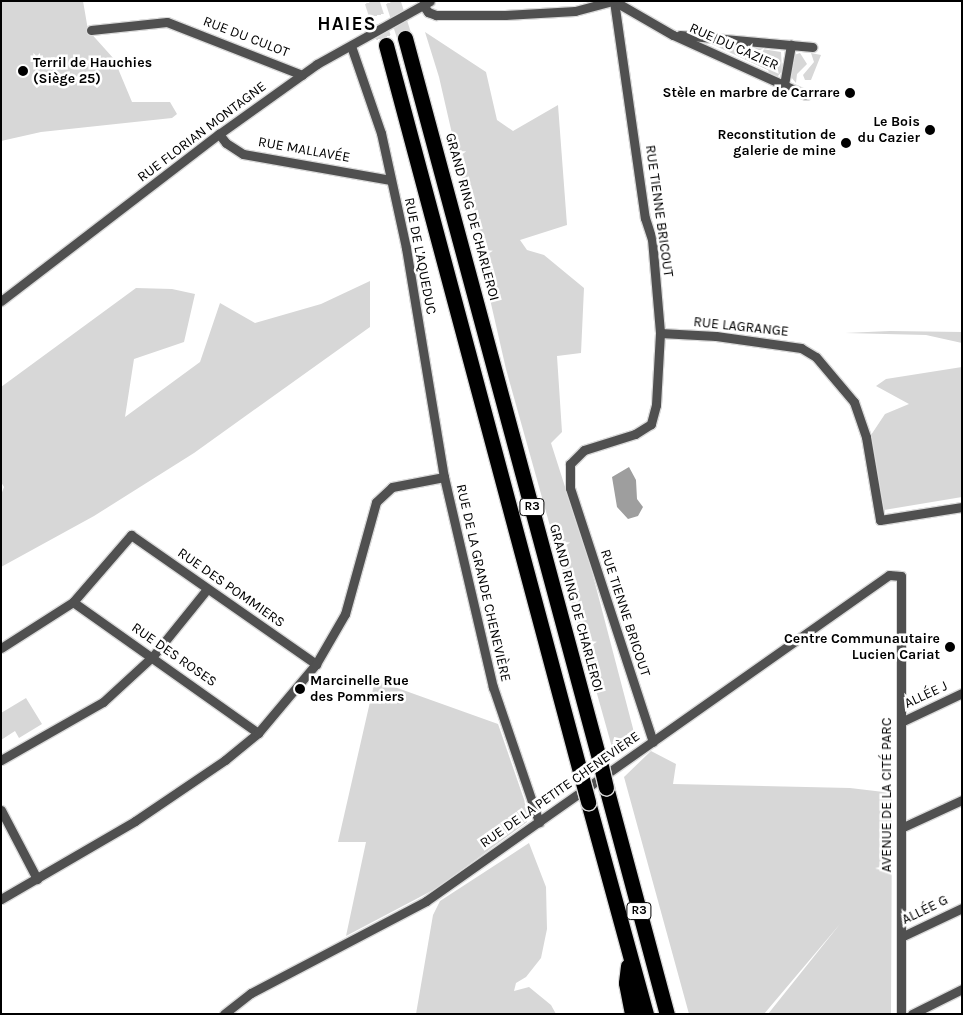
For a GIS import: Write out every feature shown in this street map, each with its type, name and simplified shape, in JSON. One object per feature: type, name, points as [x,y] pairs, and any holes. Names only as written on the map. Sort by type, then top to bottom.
[{"type":"highway","name":"GRAND RING DE CHARLEROI","points":[[406,38],[667,1010]]},
{"type":"highway","name":"R3","points":[[386,44],[646,1014]]},
{"type":"highway","points":[[629,954],[626,983],[632,1014]]},
{"type":"street","points":[[426,3],[428,12],[436,15],[499,15],[575,11],[614,1]]},
{"type":"street","name":"RUE DU CAZIER","points":[[614,1],[673,35],[806,95]]},
{"type":"street","name":"RUE TIENNE BRICOUT","points":[[614,1],[645,218],[652,239],[660,333],[656,406],[651,424],[622,438],[584,450],[570,464],[570,488],[653,742]]},
{"type":"street","name":"RUE FLORIAN MONTAGNE","points":[[1,300],[219,134],[302,75],[426,3]]},
{"type":"street","name":"RUE DU CULOT","points":[[91,30],[167,22],[302,75]]},
{"type":"street","name":"RUE DU CAZIER","points":[[673,35],[812,46]]},
{"type":"street","name":"RUE DU CAZIER","points":[[784,85],[791,45]]},
{"type":"street","name":"RUE DE L'AQUEDUC","points":[[352,46],[372,100],[406,248],[444,477]]},
{"type":"street","name":"RUE MALLAVÉE","points":[[219,134],[226,143],[242,154],[391,180]]},
{"type":"street","name":"RUE LAGRANGE","points":[[660,333],[770,342],[801,348],[816,357],[854,402],[866,437],[880,520],[962,507]]},
{"type":"street","name":"RUE DE LA GRANDE CHENEVIÈRE","points":[[1,899],[135,821],[225,760],[258,733],[316,664],[345,614],[376,502],[392,487],[444,477],[492,686],[539,822]]},
{"type":"street","name":"RUE DES POMMIERS","points":[[73,602],[131,535],[316,664]]},
{"type":"street","name":"RUE DE LA PETITE CHENEVIÈRE","points":[[224,1014],[251,993],[426,901],[881,580],[889,575],[901,576]]},
{"type":"street","name":"AVENUE DE LA CITÉ PARC","points":[[901,576],[901,1014]]},
{"type":"street","points":[[1,760],[103,702],[153,656],[207,589]]},
{"type":"street","points":[[1,648],[73,602]]},
{"type":"street","name":"RUE DES ROSES","points":[[73,602],[153,656],[258,733]]},
{"type":"street","name":"ALLÉE J","points":[[901,722],[962,694]]},
{"type":"street","points":[[901,828],[962,800]]},
{"type":"street","points":[[1,810],[37,879]]},
{"type":"street","name":"ALLÉE G","points":[[901,937],[962,908]]},
{"type":"street","points":[[912,1014],[962,989]]},
{"type":"shaded area","points":[[1,1],[83,1],[88,30],[114,59],[132,102],[170,102],[177,114],[172,118],[41,132],[1,141]]},
{"type":"shaded area","points":[[425,32],[486,72],[497,120],[513,131],[558,105],[567,225],[520,240],[527,250],[544,255],[584,288],[581,353],[557,356],[562,432],[551,443],[591,568],[636,740],[615,758],[506,369],[439,77]]},
{"type":"shaded area","points":[[700,39],[781,52],[782,71],[778,76],[770,76],[768,70],[705,41],[701,43]]},
{"type":"shaded area","points":[[800,53],[807,64],[797,74],[796,83],[791,77],[794,55]]},
{"type":"shaded area","points":[[811,53],[821,55],[811,80],[805,80],[803,75],[814,62]]},
{"type":"shaded area","points":[[370,281],[370,327],[194,453],[94,516],[1,567],[1,495],[4,487],[1,482],[1,387],[136,288],[172,289],[195,294],[184,342],[134,359],[125,417],[200,362],[220,303],[255,323],[321,304]]},
{"type":"shaded area","points":[[890,331],[962,332],[962,343],[926,335],[845,333]]},
{"type":"shaded area","points":[[962,367],[962,497],[884,510],[871,435],[885,414],[909,404],[876,386],[886,379]]},
{"type":"shaded area","points":[[629,467],[636,480],[637,499],[643,507],[638,516],[628,519],[617,507],[612,477]]},
{"type":"shaded area","points":[[375,680],[498,724],[527,808],[527,822],[437,888],[346,936],[366,842],[338,842]]},
{"type":"shaded area","points":[[26,698],[42,724],[19,738],[15,731],[1,740],[1,713]]},
{"type":"shaded area","points":[[651,751],[676,764],[673,784],[850,788],[892,793],[891,1014],[768,1014],[840,924],[764,1014],[689,1014],[624,777]]},
{"type":"shaded area","points":[[529,843],[546,887],[547,929],[541,958],[526,977],[516,983],[514,991],[529,987],[551,1005],[556,1014],[416,1014],[433,915],[440,901]]},
{"type":"tunnel","points":[[372,1],[386,45]]},
{"type":"tunnel","points":[[393,1],[405,38]]},
{"type":"place","name":"Terril de Hauchies (Siège 25)","points":[[23,71]]},
{"type":"place","name":"Stèle en marbre de Carrare","points":[[850,93]]},
{"type":"place","name":"Le Bois du Cazier","points":[[930,130]]},
{"type":"place","name":"Reconstitution de galerie de mine","points":[[846,143]]},
{"type":"place","name":"Centre Communautaire Lucien Cariat","points":[[950,647]]},
{"type":"place","name":"Marcinelle Rue des Pommiers","points":[[300,689]]},
{"type":"district","name":"HAIES","points":[[347,25]]}]
